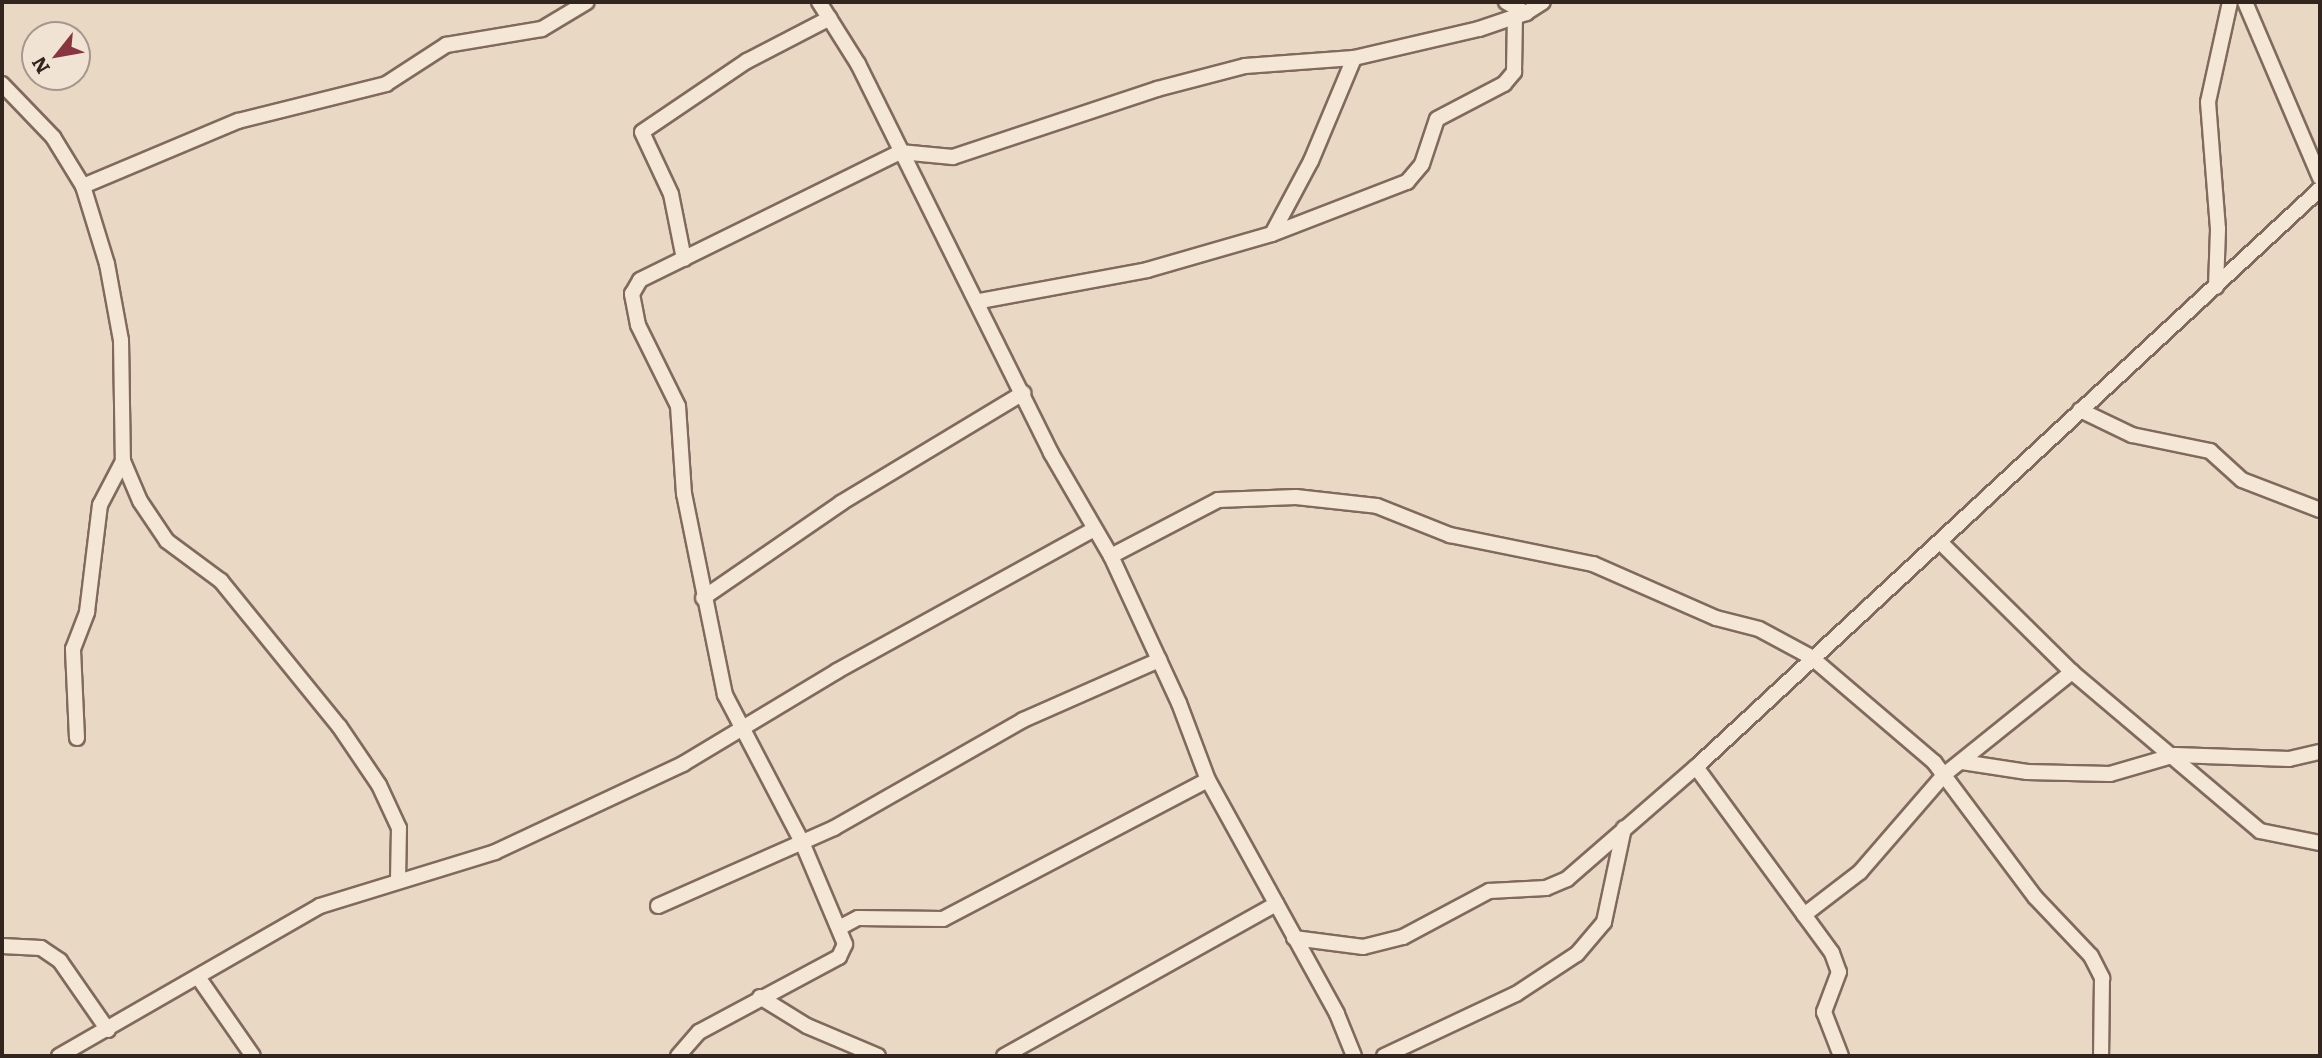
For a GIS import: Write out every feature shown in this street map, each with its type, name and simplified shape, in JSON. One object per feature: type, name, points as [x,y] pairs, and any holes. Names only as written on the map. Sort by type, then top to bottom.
[{"type":"street","points":[[83,186],[238,121],[386,84],[446,45],[542,29],[587,2]]},
{"type":"street","points":[[819,2],[858,64],[1023,393],[1111,556],[1159,660],[1208,780],[1338,1014],[1354,1056]]},
{"type":"street","points":[[1506,2],[1521,15]]},
{"type":"street","points":[[678,1056],[699,1032],[839,957],[845,944],[802,842],[725,695],[703,598],[684,494],[678,406],[652,361],[632,295],[640,280],[900,152],[953,156],[1157,89],[1245,66],[1354,58],[1521,15],[1543,2]]},
{"type":"street","points":[[2216,287],[2218,229],[2208,102],[2230,2]]},
{"type":"street","points":[[2245,2],[2320,178]]},
{"type":"street","points":[[979,301],[1147,270],[1272,234],[1408,182],[1422,164],[1437,119],[1504,83],[1514,72],[1521,15]]},
{"type":"street","points":[[684,259],[671,194],[642,132],[747,61],[830,18]]},
{"type":"street","points":[[1272,234],[1311,161],[1354,58]]},
{"type":"street","points":[[2,84],[53,137],[83,186],[107,264],[121,340],[123,460],[158,532],[221,581],[339,726],[379,785],[399,828],[398,881]]},
{"type":"street","points":[[1294,939],[1363,947],[1403,937],[1489,891],[1557,884],[1696,767],[1811,657],[1940,542],[2320,189]]},
{"type":"street","points":[[703,598],[841,503],[1023,393]]},
{"type":"street","points":[[2080,410],[2132,435],[2210,451],[2242,480],[2320,510]]},
{"type":"street","points":[[77,738],[74,649],[87,612],[100,505],[123,460]]},
{"type":"street","points":[[1111,556],[1218,500],[1296,497],[1377,506],[1450,535],[1592,564],[1716,618],[1759,629],[1811,657],[1945,774],[2035,897],[2091,956],[2102,978],[2101,1056]]},
{"type":"street","points":[[59,1056],[320,906],[495,852],[683,764],[837,671],[1094,528]]},
{"type":"street","points":[[1940,542],[2072,672],[2175,755],[2260,831],[2320,844]]},
{"type":"street","points":[[658,906],[802,842],[1023,720],[1159,660]]},
{"type":"street","points":[[1804,915],[1860,872],[1945,774],[2072,672]]},
{"type":"street","points":[[1962,762],[2026,772],[2110,774],[2175,755],[2289,759],[2320,752]]},
{"type":"street","points":[[1696,767],[1832,953],[1839,972],[1824,1012],[1841,1056]]},
{"type":"street","points":[[839,928],[858,918],[943,919],[1208,780]]},
{"type":"street","points":[[1384,1056],[1516,994],[1577,954],[1604,922],[1624,828]]},
{"type":"street","points":[[1004,1056],[1276,904]]},
{"type":"street","points":[[2,946],[41,948],[60,961],[108,1030]]},
{"type":"street","points":[[198,977],[253,1056]]},
{"type":"street","points":[[760,997],[807,1026],[878,1056]]}]
